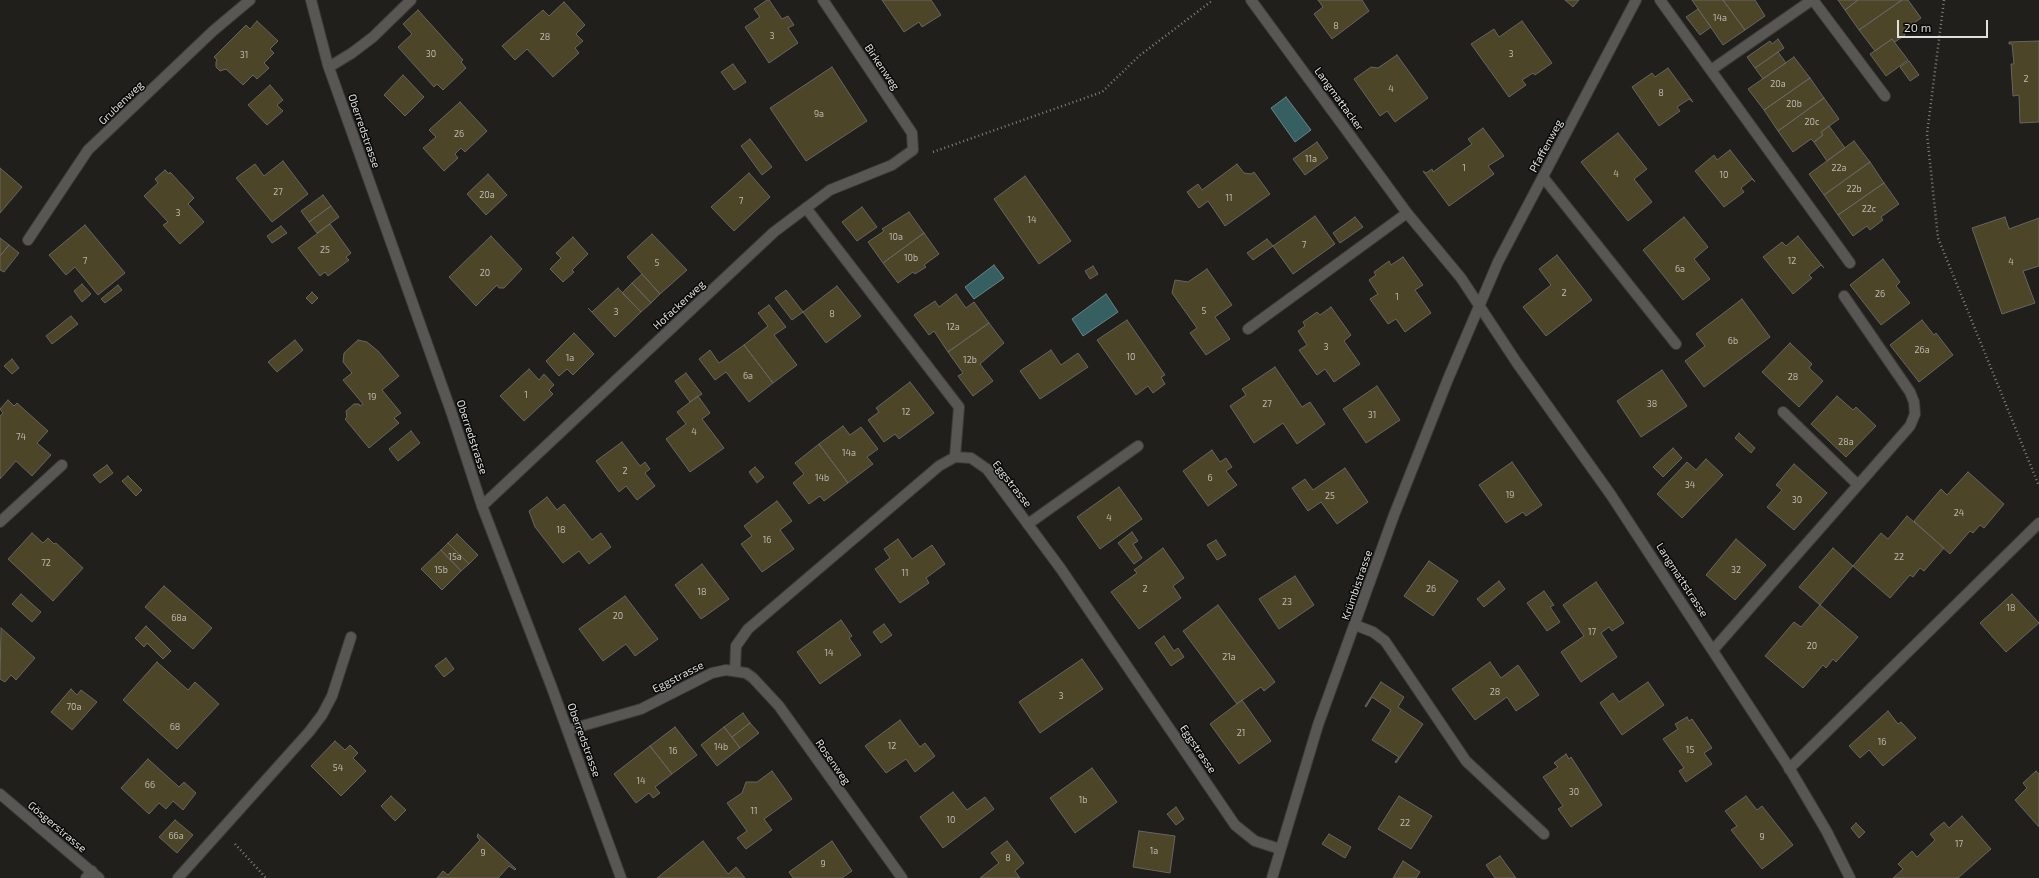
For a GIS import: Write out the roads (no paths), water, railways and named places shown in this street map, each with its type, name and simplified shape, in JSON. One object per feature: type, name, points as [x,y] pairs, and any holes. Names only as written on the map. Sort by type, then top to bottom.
[{"type":"street","name":"Grubenweg","points":[[28,240],[88,150],[213,31],[250,0]]},
{"type":"street","name":"Oberredstrasse","points":[[311,0],[329,67],[452,414],[482,506],[568,730],[621,878]]},
{"type":"street","points":[[329,67],[352,53],[373,37],[411,0]]},
{"type":"street","name":"Birkenweg","points":[[823,0],[912,133],[913,150]]},
{"type":"street","name":"Langmattacker","points":[[1251,0],[1407,213],[1461,278],[1479,305]]},
{"type":"street","name":"Pfaffenweg","points":[[1479,305],[1498,262],[1636,0]]},
{"type":"street","points":[[1660,0],[1850,263]]},
{"type":"street","points":[[1711,70],[1812,0],[1885,96]]},
{"type":"street","name":"Hofackerweg","points":[[482,506],[774,232],[830,190],[892,165],[913,150]]},
{"type":"street","points":[[1543,177],[1676,344]]},
{"type":"street","points":[[735,671],[736,646],[748,629],[939,466],[955,457],[959,407],[806,208]]},
{"type":"street","points":[[1248,329],[1407,213]]},
{"type":"street","points":[[1713,650],[1910,426],[1915,414],[1914,402],[1910,392],[1844,296]]},
{"type":"street","name":"Krümbistrasse","points":[[1272,878],[1318,725],[1394,515],[1479,305]]},
{"type":"street","name":"Langmattstrasse","points":[[1479,305],[1517,363],[1611,495],[1713,650],[1789,769],[1827,832],[1850,878]]},
{"type":"street","points":[[1783,412],[1858,485]]},
{"type":"street","points":[[1028,524],[1138,446]]},
{"type":"street","name":"Eggstrasse","points":[[955,457],[971,458],[987,468],[1061,570],[1235,825],[1255,841],[1280,849]]},
{"type":"street","points":[[0,522],[62,465]]},
{"type":"street","points":[[1789,769],[2039,523]]},
{"type":"street","points":[[1355,625],[1373,632],[1385,641],[1466,761],[1544,834]]},
{"type":"street","points":[[178,878],[309,732],[322,715],[332,696],[351,637]]},
{"type":"street","name":"Eggstrasse","points":[[568,730],[641,708],[712,673],[726,670],[735,671]]},
{"type":"street","name":"Rosenweg","points":[[735,671],[746,673],[753,678],[779,706],[902,878]]},
{"type":"street","name":"Gösgerstrasse","points":[[0,794],[92,876]]},
{"type":"water","points":[[1286,97],[1311,130],[1295,142],[1271,108]]},
{"type":"water","points":[[994,265],[1004,278],[974,299],[965,287]]},
{"type":"water","points":[[1106,294],[1118,312],[1083,336],[1072,319]]}]
